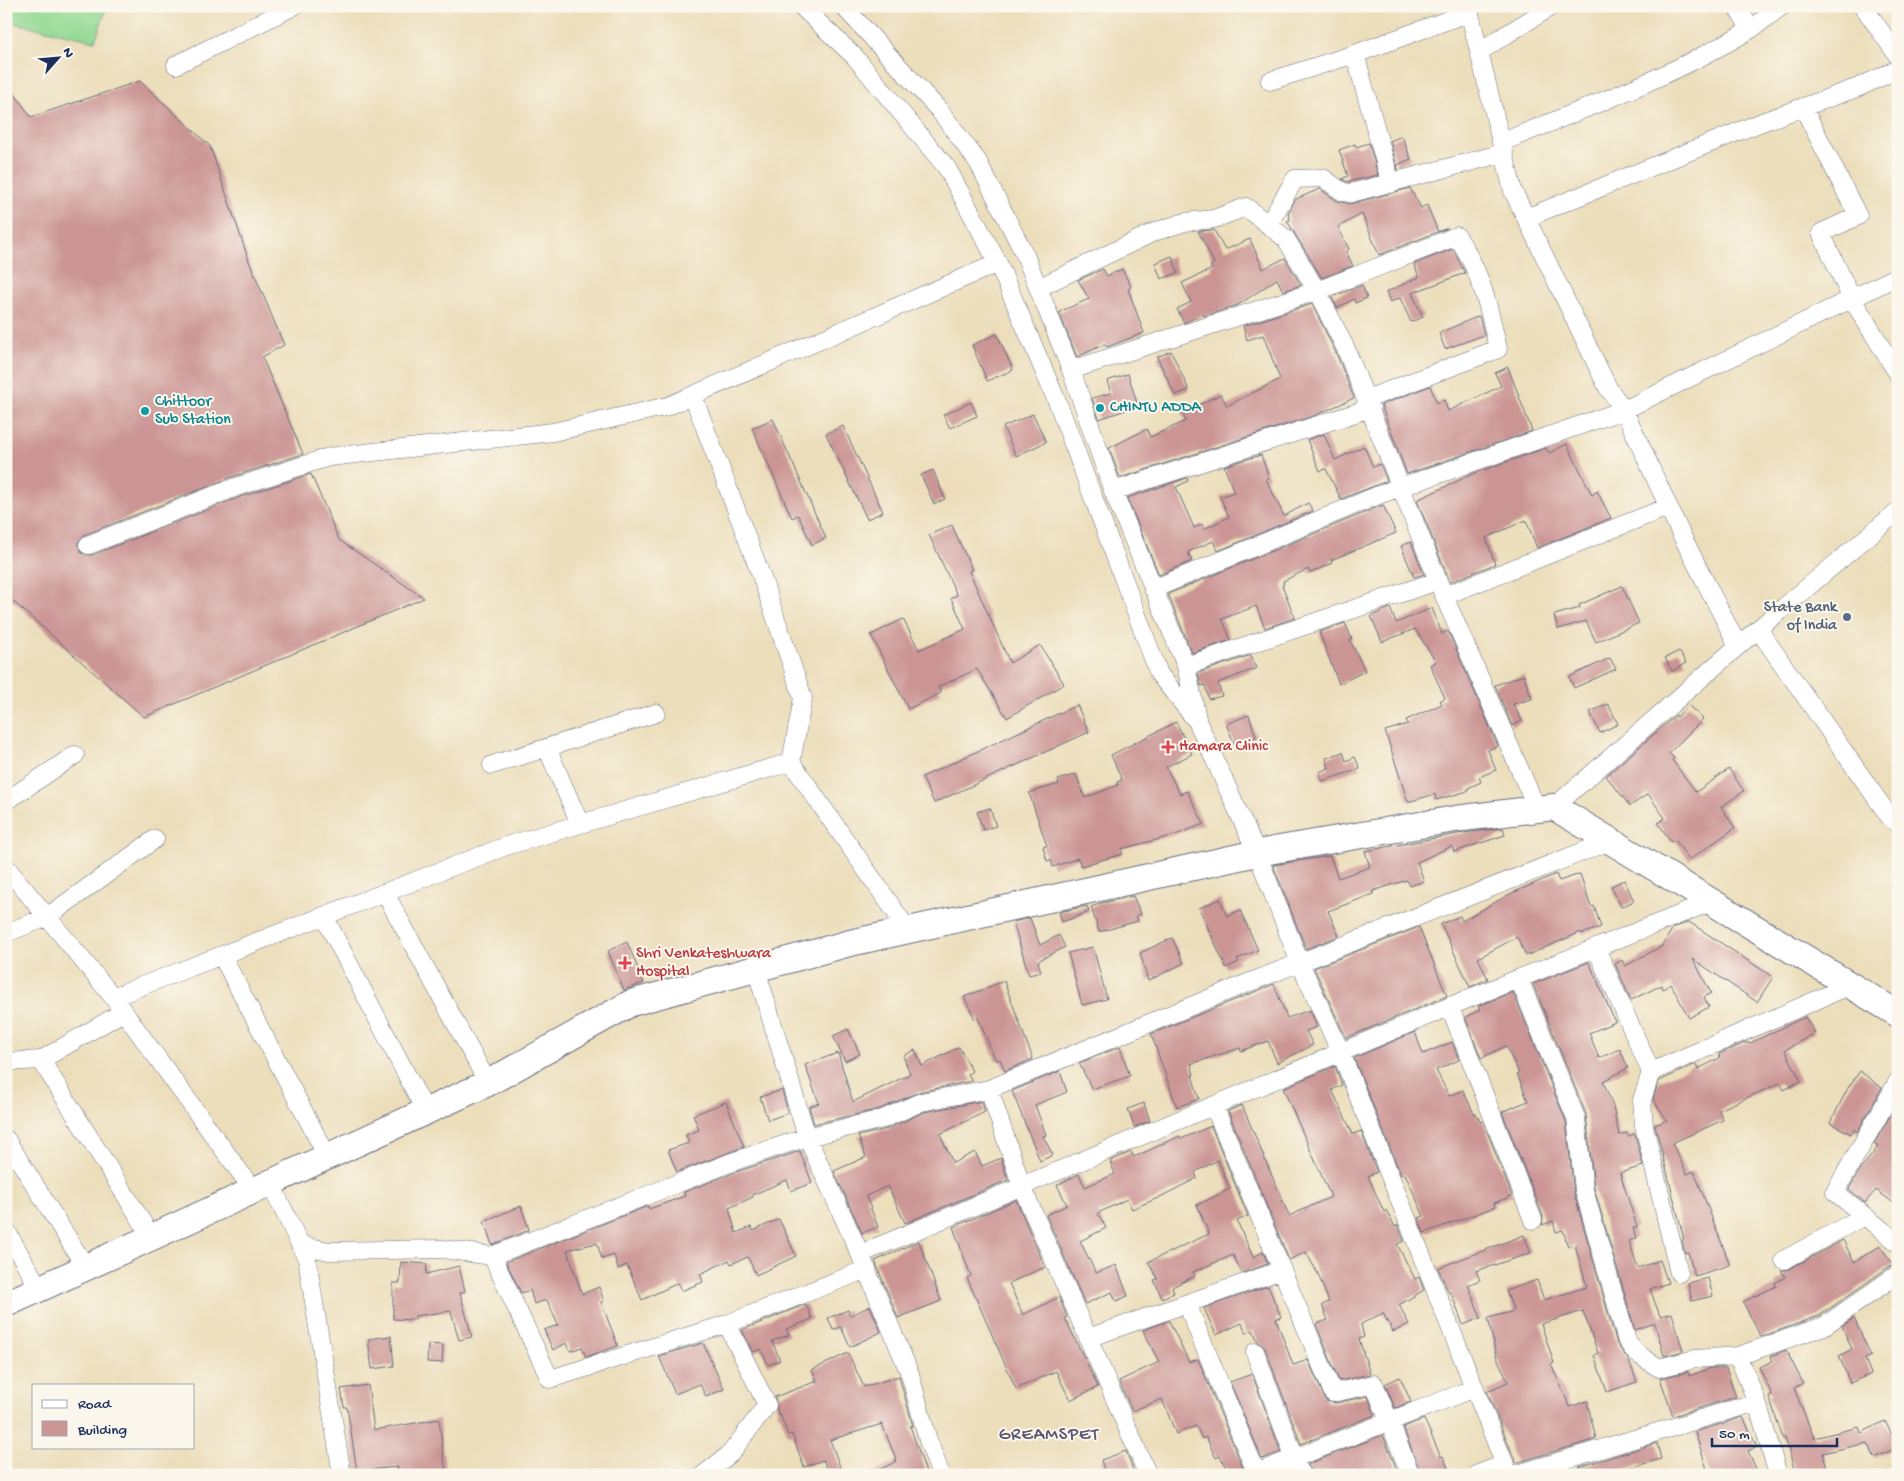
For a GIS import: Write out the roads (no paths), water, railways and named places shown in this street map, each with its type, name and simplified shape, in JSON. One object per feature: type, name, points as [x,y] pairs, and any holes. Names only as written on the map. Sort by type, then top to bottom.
[{"type":"highway","points":[[6,1304],[85,1266],[488,1083],[631,1004],[850,943],[1257,853],[1454,819],[1546,808],[1610,841],[1898,1014]]},
{"type":"street","points":[[176,65],[294,6]]},
{"type":"street","points":[[802,6],[855,57],[947,168],[998,263],[1059,406],[1159,674],[1198,723]]},
{"type":"street","points":[[825,28],[843,6],[939,110],[978,162],[1025,254],[1071,370],[1113,491],[1186,666],[1198,723],[1257,853],[1300,963],[1341,1053],[1510,1471]]},
{"type":"street","points":[[1736,6],[1750,29]]},
{"type":"street","points":[[1268,225],[1295,179],[1323,178],[1343,192],[1351,194],[1391,184],[1503,148],[1715,51],[1782,6]]},
{"type":"street","points":[[1862,6],[1898,56]]},
{"type":"street","points":[[1480,52],[1547,8]]},
{"type":"street","points":[[1270,81],[1355,54],[1469,9],[1513,192],[1608,388],[1624,410],[1668,508],[1738,646]]},
{"type":"street","points":[[1355,54],[1391,184]]},
{"type":"street","points":[[1526,218],[1898,69]]},
{"type":"street","points":[[1803,107],[1858,216],[1821,234],[1852,299],[1898,374]]},
{"type":"street","points":[[947,168],[972,153]]},
{"type":"street","points":[[1038,288],[1154,232],[1185,222],[1214,219],[1246,207],[1286,239],[1316,290],[1346,349],[1369,403],[1440,588],[1546,808],[1898,511]]},
{"type":"street","points":[[1071,370],[1316,290],[1457,236],[1473,260],[1490,312],[1498,349],[1369,403],[1113,491]]},
{"type":"street","points":[[88,545],[236,486],[329,458],[553,432],[668,406],[998,263]]},
{"type":"street","points":[[1153,589],[1400,487],[1624,410],[1898,276]]},
{"type":"street","points":[[1024,324],[1048,312]]},
{"type":"street","points":[[693,396],[761,575],[803,698],[791,762],[908,930]]},
{"type":"street","points":[[1186,666],[1440,588],[1668,508]]},
{"type":"street","points":[[1758,630],[1889,816],[1898,824]]},
{"type":"street","points":[[492,765],[656,713]]},
{"type":"street","points":[[547,748],[580,824]]},
{"type":"street","points":[[6,800],[75,755]]},
{"type":"street","points":[[113,997],[506,846],[791,762]]},
{"type":"street","points":[[6,933],[47,916],[155,839]]},
{"type":"street","points":[[300,1245],[329,1251],[443,1249],[492,1256],[732,1162],[807,1137],[883,1118],[921,1102],[989,1089],[1300,963],[1610,841]]},
{"type":"street","points":[[6,867],[113,997],[261,1186],[300,1245],[307,1259],[342,1475]]},
{"type":"street","points":[[385,893],[488,1083]]},
{"type":"street","points":[[492,1256],[550,1379],[727,1324],[864,1262],[1022,1186],[1450,1007],[1711,902]]},
{"type":"street","points":[[324,916],[426,1112]]},
{"type":"street","points":[[1596,948],[1651,1072],[1642,1100],[1644,1126],[1679,1274]]},
{"type":"street","points":[[222,956],[327,1156]]},
{"type":"street","points":[[756,969],[807,1137],[864,1262],[910,1374],[928,1440],[941,1475]]},
{"type":"street","points":[[1519,979],[1576,1118],[1584,1190],[1627,1340],[1636,1353],[1658,1368],[1695,1359],[1738,1356],[1824,1326],[1898,1274]]},
{"type":"street","points":[[1651,1072],[1851,985]]},
{"type":"street","points":[[1450,1007],[1533,1220]]},
{"type":"street","points":[[6,1062],[41,1060],[123,1012]]},
{"type":"street","points":[[41,1060],[151,1236]]},
{"type":"street","points":[[1898,1081],[1835,1192],[1898,1243]]},
{"type":"street","points":[[989,1089],[1022,1186],[1148,1475]]},
{"type":"street","points":[[1214,1106],[1332,1393],[1374,1384],[1411,1475]]},
{"type":"street","points":[[6,1139],[85,1266]]},
{"type":"street","points":[[1784,1260],[1864,1216]]},
{"type":"street","points":[[6,1230],[39,1288]]},
{"type":"street","points":[[1088,1338],[1282,1270]]},
{"type":"street","points":[[1187,1304],[1254,1474],[1475,1388]]},
{"type":"street","points":[[703,1475],[730,1454],[767,1406],[727,1324]]},
{"type":"street","points":[[1256,1352],[1301,1475]]},
{"type":"street","points":[[1738,1356],[1757,1402],[1778,1475]]},
{"type":"street","points":[[1476,1475],[1510,1471],[1757,1402]]},
{"type":"place","name":"CHINTU ADDA","points":[[1100,408]]},
{"type":"place","name":"Chittoor Sub Station","points":[[145,411]]},
{"type":"place","name":"State Bank of India","points":[[1847,617]]},
{"type":"place","name":"Hamara Clinic","points":[[1168,747]]},
{"type":"place","name":"Shri Venkateshwara Hospital","points":[[625,963]]},
{"type":"district","name":"GREAMSPET","points":[[1049,1435]]}]
